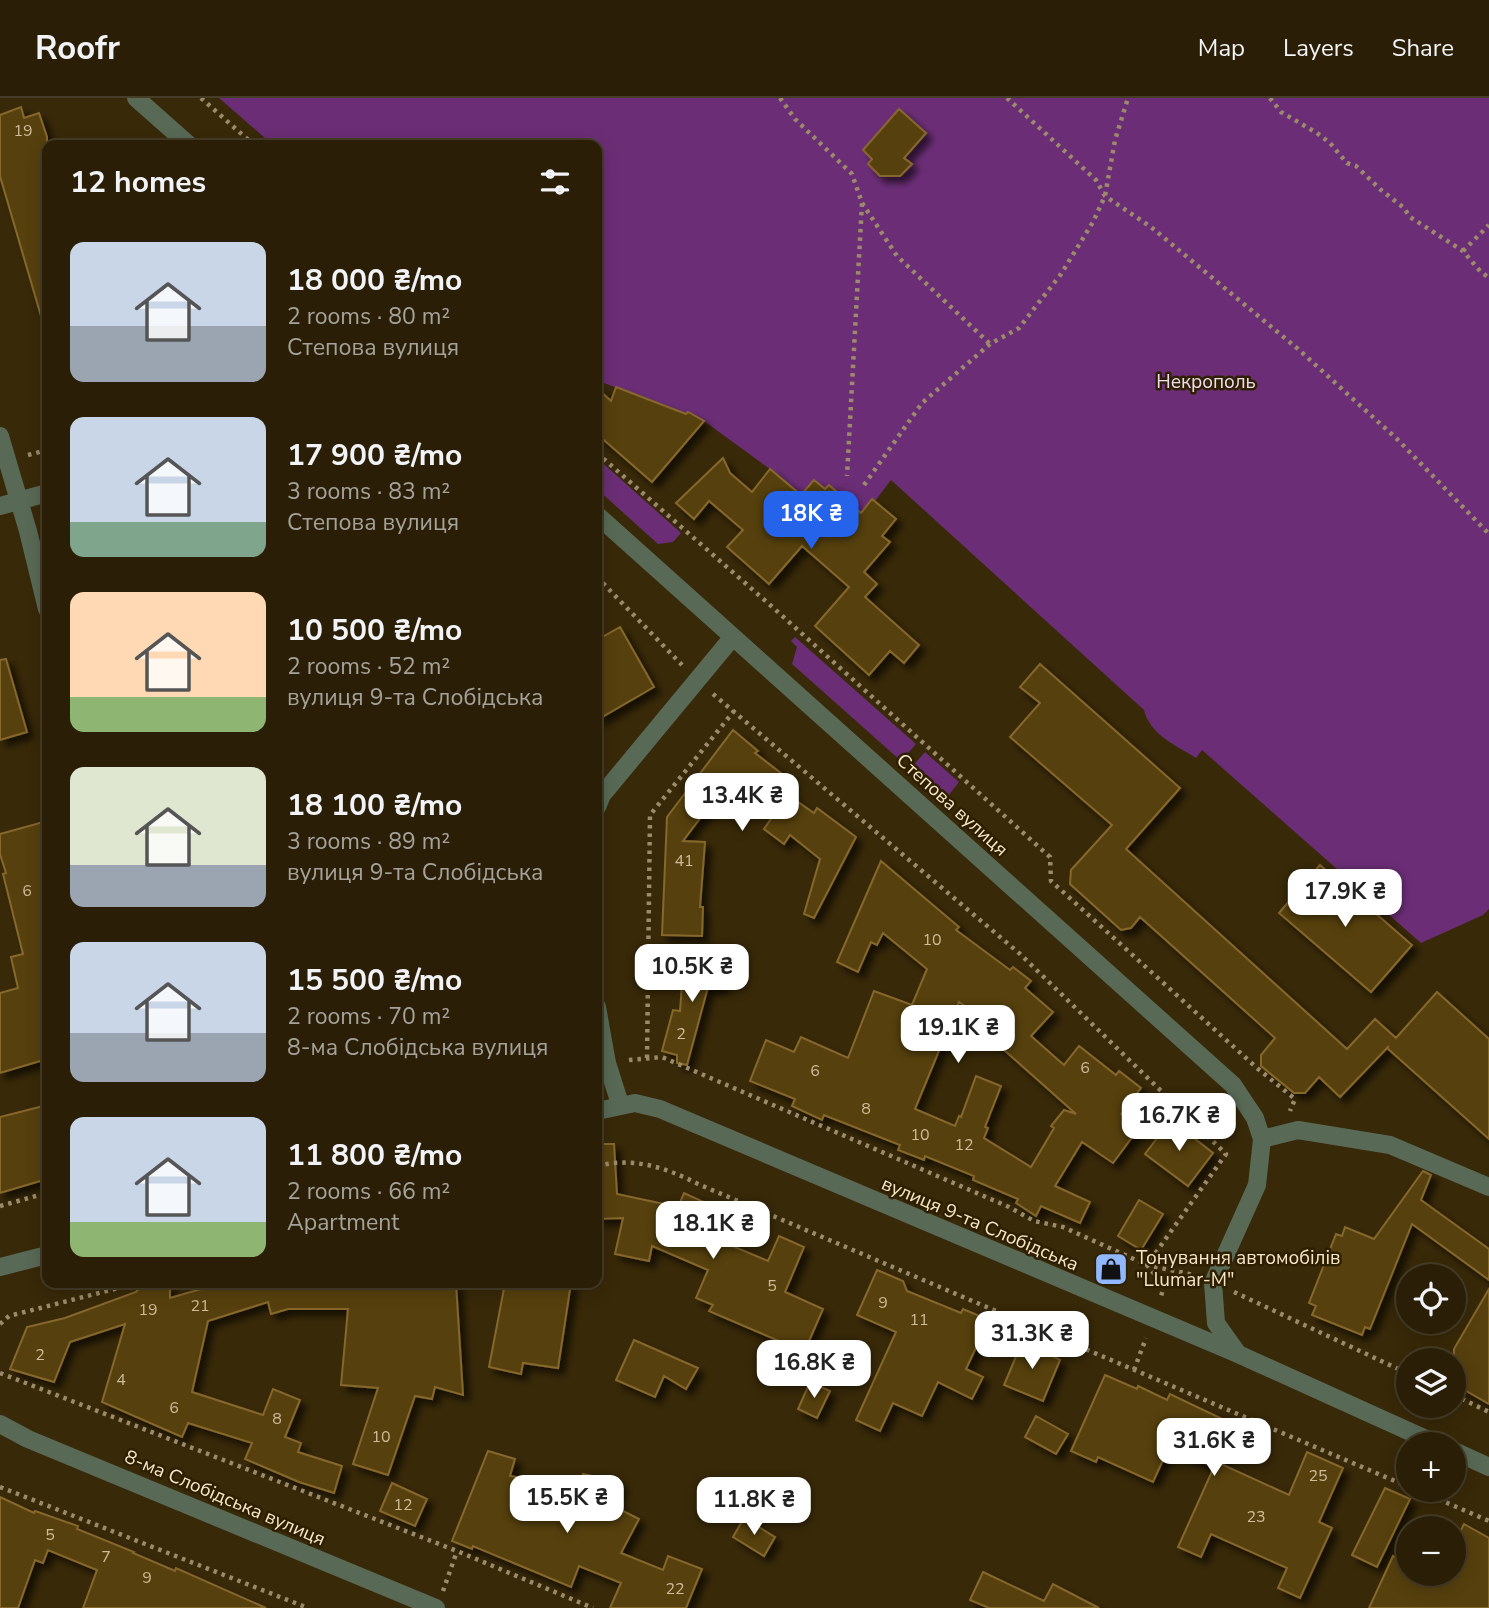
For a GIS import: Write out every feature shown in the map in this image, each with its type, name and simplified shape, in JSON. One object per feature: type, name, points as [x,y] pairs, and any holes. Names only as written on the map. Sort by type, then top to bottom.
[{"type":"street","points":[[136,98],[183,140]]},
{"type":"street","points":[[0,436],[42,590]]},
{"type":"street","points":[[0,506],[42,494]]},
{"type":"street","name":"Степова вулиця","points":[[602,520],[1233,1085],[1255,1118],[1262,1139]]},
{"type":"street","points":[[602,795],[732,638]]},
{"type":"street","points":[[602,1035],[607,1063],[620,1104],[602,1109]]},
{"type":"street","name":"вулиця 9-та Слобідська","points":[[620,1104],[635,1103],[660,1109],[1238,1354],[1410,1432]]},
{"type":"street","points":[[1238,1354],[1216,1323],[1213,1283],[1257,1185],[1262,1139],[1298,1130],[1390,1145],[1489,1187]]},
{"type":"street","points":[[0,1267],[42,1256]]},
{"type":"street","name":"8-ма Слобідська вулиця","points":[[0,1424],[28,1439],[438,1602]]},
{"type":"street","points":[[1466,1456],[1489,1467]]},
{"type":"path","points":[[201,98],[248,140]]},
{"type":"path","points":[[779,98],[794,119],[852,174],[862,203],[897,256],[990,344]]},
{"type":"path","points":[[1007,98],[1076,160],[1096,180],[1105,196],[1151,227],[1298,349],[1397,439],[1489,534]]},
{"type":"path","points":[[864,485],[922,403],[990,344],[1020,328],[1061,274],[1093,222],[1105,196],[1115,140],[1128,98]]},
{"type":"path","points":[[1270,98],[1281,111],[1317,132],[1330,143],[1347,163],[1356,166],[1404,208],[1410,217],[1463,251],[1489,278]]},
{"type":"path","points":[[847,476],[862,203]]},
{"type":"path","points":[[1463,251],[1489,225]]},
{"type":"path","points":[[602,457],[1050,857],[1051,881],[1257,1068],[1295,1099],[1289,1113],[1298,1130]]},
{"type":"path","points":[[602,582],[697,680],[1019,953],[1226,1154],[1147,1265]]},
{"type":"path","points":[[647,1058],[650,815],[734,711]]},
{"type":"path","points":[[632,1060],[662,1057],[1009,1207],[1034,1221],[1063,1227],[1147,1265],[1191,1274]]},
{"type":"path","points":[[602,1166],[639,1162],[672,1171],[710,1190],[1396,1481]]},
{"type":"path","points":[[0,1206],[42,1194]]},
{"type":"path","points":[[0,1324],[9,1316],[118,1288]]},
{"type":"path","points":[[1242,1295],[1396,1368]]},
{"type":"path","points":[[0,1373],[457,1551],[593,1608]]},
{"type":"path","points":[[1466,1401],[1489,1412]]},
{"type":"path","points":[[0,1487],[308,1608]]},
{"type":"path","points":[[1445,1502],[1489,1521]]},
{"type":"path","points":[[438,1602],[457,1551]]},
{"type":"green space","name":"Некрополь","points":[[219,98],[1489,98],[1489,909],[1483,915],[1421,943],[1202,750],[1196,758],[1158,733],[1147,719],[1144,710],[891,480],[875,501],[872,499],[860,513],[829,485],[783,517],[770,469],[704,421],[688,412],[686,414],[604,383],[602,386],[602,140],[267,140]]},
{"type":"green space","points":[[602,462],[681,533],[673,542],[658,544],[602,494]]},
{"type":"green space","points":[[795,637],[916,744],[901,761],[792,664],[797,647],[791,641]]},
{"type":"green space","points":[[925,752],[959,782],[945,800],[910,769]]},
{"type":"building","points":[[21,107],[24,118],[39,113],[47,137],[47,140],[42,140],[42,316],[0,176],[0,115]]},
{"type":"building","points":[[899,109],[926,133],[904,158],[912,164],[900,176],[880,176],[868,164],[872,159],[863,150]]},
{"type":"building","points":[[616,387],[686,414],[688,412],[704,421],[652,482],[602,438],[602,393],[611,401]]},
{"type":"building","points":[[723,458],[730,473],[752,492],[770,469],[801,495],[814,480],[825,489],[829,485],[861,513],[872,499],[896,519],[882,536],[890,542],[864,572],[877,584],[865,597],[919,645],[904,663],[890,651],[869,675],[815,626],[849,587],[802,546],[769,584],[727,547],[743,530],[709,501],[694,519],[676,503]]},
{"type":"building","points":[[620,627],[654,687],[602,717],[602,637]]},
{"type":"building","points":[[6,659],[27,732],[0,740],[0,660]]},
{"type":"building","points":[[1040,664],[1180,788],[1126,849],[1347,1049],[1375,1019],[1396,1038],[1437,992],[1489,1039],[1489,1139],[1387,1048],[1340,1097],[1319,1077],[1305,1093],[1294,1093],[1261,1066],[1261,1055],[1275,1038],[1140,917],[1131,928],[1121,930],[1070,884],[1071,870],[1112,825],[1010,737],[1040,703],[1020,687]]},
{"type":"building","points":[[733,730],[758,751],[755,753],[786,777],[778,788],[814,813],[817,808],[856,837],[814,918],[804,914],[820,859],[790,835],[784,844],[764,829],[775,813],[732,781],[722,794],[720,792],[683,841],[705,842],[700,907],[703,907],[702,936],[662,935],[667,817]]},
{"type":"building","points":[[42,822],[42,1060],[0,1073],[0,993],[18,988],[11,957],[23,954],[3,874],[6,873],[0,854],[0,834]]},
{"type":"building","points":[[881,861],[959,927],[956,930],[1010,970],[1013,967],[1031,981],[1025,988],[1053,1012],[1031,1036],[1064,1065],[1079,1046],[1116,1075],[1119,1071],[1141,1088],[1121,1114],[1139,1128],[1113,1163],[1082,1142],[1055,1186],[1090,1202],[1080,1223],[1041,1206],[1036,1216],[1016,1203],[1018,1199],[973,1180],[974,1176],[925,1156],[924,1160],[898,1150],[900,1145],[824,1115],[822,1120],[792,1106],[795,1099],[750,1081],[766,1040],[794,1052],[801,1037],[848,1058],[874,991],[912,1005],[927,969],[883,933],[877,945],[871,942],[858,972],[837,962]],"holes":[[[959,1002],[1002,1033],[995,1042],[1076,1114],[1064,1110],[1051,1126],[1054,1128],[1031,1167],[984,1138],[988,1128],[985,1127],[1001,1086],[976,1076],[955,1126],[915,1109]]]},
{"type":"building","points":[[1320,865],[1412,945],[1371,992],[1279,913]]},
{"type":"building","points":[[684,956],[723,958],[721,988],[708,987],[687,1065],[677,1063],[677,1055],[662,1051],[673,1010],[680,1011]]},
{"type":"building","points":[[42,1106],[42,1180],[0,1193],[0,1117]]},
{"type":"building","points":[[1171,1120],[1213,1153],[1188,1186],[1145,1154]]},
{"type":"building","points":[[602,1144],[614,1144],[617,1194],[678,1207],[684,1193],[719,1209],[715,1219],[721,1222],[713,1238],[768,1261],[779,1236],[804,1247],[785,1292],[823,1309],[799,1364],[773,1353],[779,1341],[709,1311],[713,1305],[696,1298],[708,1270],[652,1246],[649,1261],[615,1254],[623,1218],[602,1219]]},
{"type":"building","points":[[1423,1171],[1431,1175],[1421,1200],[1489,1249],[1489,1280],[1412,1224],[1370,1329],[1365,1327],[1362,1335],[1312,1315],[1316,1306],[1309,1303],[1336,1234],[1342,1236],[1345,1227],[1374,1239]]},
{"type":"building","points":[[1139,1200],[1163,1214],[1141,1250],[1118,1236]]},
{"type":"building","points":[[877,1270],[903,1281],[907,1291],[961,1313],[963,1309],[989,1320],[966,1369],[983,1377],[972,1399],[938,1382],[922,1416],[893,1403],[880,1431],[856,1420],[896,1332],[857,1315]]},
{"type":"building","points":[[139,1288],[170,1288],[170,1298],[205,1288],[456,1288],[463,1395],[435,1387],[432,1399],[415,1396],[388,1475],[353,1464],[378,1388],[341,1385],[348,1309],[288,1309],[271,1314],[268,1302],[208,1321],[192,1392],[263,1415],[273,1389],[300,1400],[285,1437],[301,1443],[298,1452],[342,1466],[334,1493],[299,1482],[245,1459],[252,1443],[188,1423],[182,1437],[102,1402],[125,1324],[70,1342],[54,1382],[10,1369],[27,1327],[65,1318],[136,1292]]},
{"type":"building","points":[[504,1288],[570,1288],[558,1368],[523,1363],[521,1374],[489,1367]]},
{"type":"building","points":[[1489,1289],[1489,1404],[1466,1391],[1466,1348],[1455,1348],[1463,1334],[1466,1334],[1466,1328]]},
{"type":"building","points":[[634,1340],[698,1368],[686,1389],[664,1376],[655,1397],[616,1380]]},
{"type":"building","points":[[1023,1340],[1060,1360],[1043,1401],[1004,1385]]},
{"type":"building","points":[[1105,1375],[1137,1389],[1138,1386],[1167,1400],[1170,1394],[1237,1426],[1221,1464],[1289,1495],[1307,1452],[1343,1468],[1319,1522],[1332,1528],[1300,1598],[1278,1588],[1287,1568],[1211,1534],[1201,1557],[1178,1547],[1214,1467],[1169,1447],[1153,1482],[1098,1457],[1096,1462],[1071,1451]]},
{"type":"building","points":[[810,1382],[830,1391],[817,1418],[798,1409]]},
{"type":"building","points":[[1036,1416],[1068,1434],[1056,1454],[1025,1437]]},
{"type":"building","points":[[488,1451],[515,1459],[510,1476],[581,1488],[583,1474],[620,1482],[615,1507],[639,1519],[621,1553],[663,1570],[668,1556],[702,1569],[686,1608],[610,1608],[621,1583],[579,1566],[571,1587],[473,1546],[472,1549],[452,1541]]},
{"type":"building","points":[[392,1483],[427,1499],[415,1526],[380,1511]]},
{"type":"building","points":[[1385,1488],[1396,1493],[1396,1502],[1409,1502],[1402,1516],[1396,1516],[1396,1528],[1377,1567],[1352,1555]]},
{"type":"building","points":[[0,1497],[34,1513],[35,1511],[78,1526],[77,1529],[175,1571],[176,1568],[266,1608],[83,1608],[97,1570],[48,1550],[43,1563],[35,1560],[18,1608],[0,1608]]},
{"type":"building","points":[[744,1518],[775,1537],[764,1556],[733,1537]]},
{"type":"building","points":[[1466,1525],[1489,1538],[1489,1608],[1369,1608],[1393,1556],[1396,1557],[1396,1586],[1466,1586]]},
{"type":"building","points":[[983,1572],[1044,1601],[1053,1584],[1099,1608],[989,1608],[970,1600]]},
{"type":"place","name":"Тонування автомобілів \"Llumar-M\"","points":[[1111,1269]]}]
